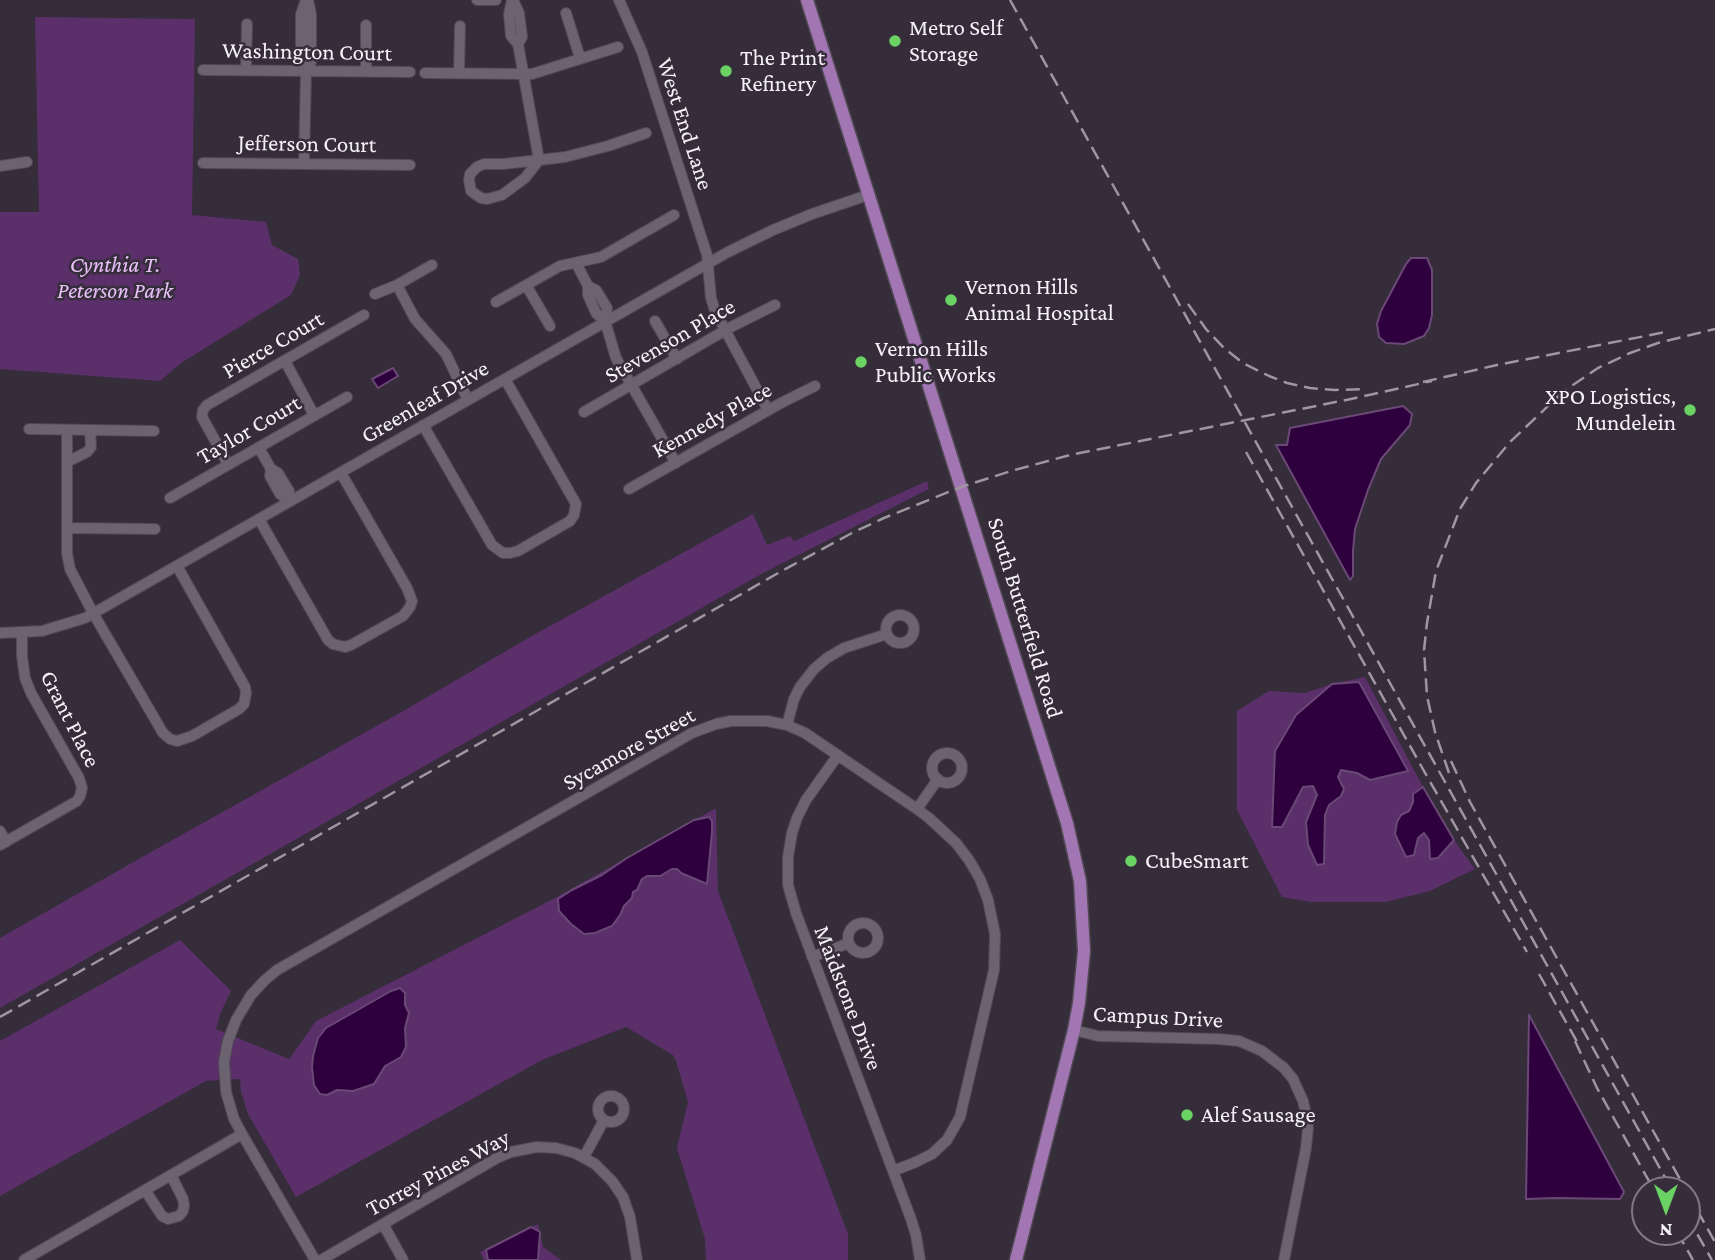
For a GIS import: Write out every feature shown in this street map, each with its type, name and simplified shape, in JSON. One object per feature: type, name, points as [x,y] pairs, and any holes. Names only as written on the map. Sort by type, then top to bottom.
[{"type":"main road","name":"South Butterfield Road","points":[[807,0],[1073,845],[1084,936],[1082,977],[1074,1030],[1016,1260]]},
{"type":"street","points":[[304,163],[306,71],[311,62],[311,14],[307,0]]},
{"type":"street","points":[[477,0],[496,0]]},
{"type":"street","points":[[512,0],[519,13],[522,37],[518,44],[522,74],[539,160],[525,178],[502,195],[487,199],[471,191],[470,174],[484,164],[503,164],[539,160],[576,155],[646,133]]},
{"type":"street","name":"West End Lane","points":[[619,0],[642,52],[707,255],[711,298],[725,331],[768,410]]},
{"type":"street","points":[[566,13],[580,58]]},
{"type":"street","points":[[246,69],[247,23]]},
{"type":"street","points":[[366,25],[366,70]]},
{"type":"street","points":[[459,73],[460,26]]},
{"type":"street","points":[[425,73],[532,74],[618,47]]},
{"type":"street","name":"Washington Court","points":[[203,70],[410,72]]},
{"type":"street","points":[[0,166],[27,162]]},
{"type":"street","name":"Jefferson Court","points":[[203,163],[410,165]]},
{"type":"street","name":"Greenleaf Drive","points":[[0,633],[56,628],[93,613],[707,263],[773,230],[868,195]]},
{"type":"street","points":[[496,302],[560,266],[601,257],[674,215]]},
{"type":"street","points":[[576,263],[588,286],[596,290],[607,308],[605,321],[616,358],[676,463]]},
{"type":"street","points":[[375,294],[432,265]]},
{"type":"street","points":[[397,285],[415,319],[446,354],[468,400]]},
{"type":"street","points":[[526,285],[550,326]]},
{"type":"street","name":"Stevenson Place","points":[[584,412],[775,305]]},
{"type":"street","name":"Pierce Court","points":[[228,464],[202,417],[207,405],[364,315]]},
{"type":"street","points":[[655,321],[677,359]]},
{"type":"street","points":[[285,361],[314,415]]},
{"type":"street","points":[[423,425],[495,548],[509,554],[518,551],[570,521],[576,510],[575,500],[505,379]]},
{"type":"street","name":"Kennedy Place","points":[[629,489],[815,386]]},
{"type":"street","name":"Taylor Court","points":[[170,498],[347,397]]},
{"type":"street","points":[[29,429],[154,431]]},
{"type":"street","points":[[67,430],[66,553],[70,569],[163,733],[167,737],[182,741],[242,707],[246,693],[177,566]]},
{"type":"street","points":[[67,462],[87,452],[91,447],[90,430]]},
{"type":"street","points":[[259,448],[271,469],[278,473],[289,491],[289,500]]},
{"type":"street","points":[[259,519],[328,640],[339,647],[351,645],[407,613],[411,596],[341,473]]},
{"type":"street","points":[[67,528],[155,529]]},
{"type":"street","name":"Grant Place","points":[[3,844],[77,801],[82,784],[25,678],[22,633]]},
{"type":"street","points":[[786,725],[794,699],[814,669],[844,648],[887,634]]},
{"type":"street","name":"Sycamore Street","points":[[315,1260],[242,1135],[226,1092],[224,1062],[228,1041],[243,1006],[277,970],[692,733],[731,721],[767,721],[806,733],[917,809],[956,843],[969,860],[988,900],[995,934],[994,971],[960,1117],[953,1132],[941,1147],[932,1154],[893,1171]]},
{"type":"street","name":"Maidstone Drive","points":[[838,755],[806,800],[797,818],[788,857],[790,895],[916,1235],[920,1260]]},
{"type":"street","points":[[917,809],[938,779]]},
{"type":"street","points":[[0,831],[3,844]]},
{"type":"street","points":[[813,957],[849,943]]},
{"type":"street","name":"Campus Drive","points":[[1074,1030],[1098,1036],[1238,1041],[1262,1051],[1284,1068],[1293,1079],[1303,1101],[1308,1128],[1284,1260]]},
{"type":"street","points":[[584,1157],[604,1120]]},
{"type":"street","points":[[24,1260],[242,1135]]},
{"type":"street","name":"Torrey Pines Way","points":[[321,1260],[497,1158],[527,1148],[556,1148],[584,1157],[612,1181],[623,1197],[630,1217],[637,1260]]},
{"type":"street","points":[[145,1190],[162,1216],[167,1219],[179,1216],[184,1205],[171,1175]]},
{"type":"street","points":[[383,1224],[403,1260]]},
{"type":"green space","name":"Cynthia T. Peterson Park","points":[[35,17],[195,19],[192,215],[266,222],[272,245],[298,259],[300,275],[291,295],[181,363],[160,381],[0,369],[0,212],[39,212]]},
{"type":"green space","points":[[927,481],[929,489],[763,573],[0,1008],[0,938],[158,848],[753,514],[767,545],[790,536],[794,541]]},
{"type":"green space","points":[[1365,677],[1423,787],[1454,840],[1475,869],[1430,891],[1386,902],[1310,902],[1282,897],[1237,810],[1237,711],[1269,691],[1305,693]]},
{"type":"green space","points":[[716,808],[718,891],[848,1234],[848,1260],[706,1260],[705,1239],[677,1148],[688,1102],[676,1061],[673,1055],[626,1027],[542,1060],[296,1197],[248,1114],[240,1079],[206,1081],[0,1196],[0,1041],[180,940],[231,991],[216,1029],[289,1059],[316,1021],[555,898]]},
{"type":"green space","points":[[538,1224],[543,1247],[561,1260],[484,1260],[480,1252]]},
{"type":"shaded area","points":[[1411,258],[1427,258],[1432,270],[1432,315],[1429,328],[1424,336],[1404,344],[1386,343],[1379,337],[1377,324],[1381,311]]},
{"type":"shaded area","points":[[393,368],[398,376],[378,388],[372,379]]},
{"type":"shaded area","points":[[1403,406],[1412,414],[1410,425],[1381,459],[1368,490],[1355,529],[1353,576],[1350,580],[1276,445],[1287,445],[1290,428]]},
{"type":"shaded area","points":[[1359,682],[1408,771],[1370,780],[1357,773],[1341,770],[1338,777],[1344,789],[1341,796],[1329,805],[1325,815],[1324,864],[1317,865],[1308,845],[1306,822],[1317,795],[1313,786],[1303,787],[1282,827],[1272,827],[1275,751],[1296,715],[1332,684]]},
{"type":"shaded area","points":[[1423,787],[1454,840],[1438,858],[1430,859],[1429,840],[1424,833],[1418,838],[1414,855],[1406,857],[1395,834],[1401,815],[1409,811],[1413,794]]},
{"type":"shaded area","points":[[709,817],[712,821],[712,832],[707,884],[677,869],[660,876],[647,876],[642,879],[612,926],[595,933],[584,934],[559,911],[558,899],[572,890],[694,820]]},
{"type":"shaded area","points":[[400,988],[405,993],[405,1005],[409,1013],[405,1028],[406,1047],[401,1057],[385,1066],[374,1084],[353,1091],[337,1090],[327,1095],[320,1094],[314,1085],[312,1067],[318,1038],[326,1028]]},
{"type":"shaded area","points":[[1529,1015],[1624,1192],[1620,1199],[1526,1199]]},
{"type":"shaded area","points":[[531,1227],[540,1232],[538,1260],[488,1260],[486,1250]]},
{"type":"railway","points":[[1010,0],[1664,1176]]},
{"type":"railway","points":[[1188,304],[1224,348],[1243,363],[1269,376],[1310,388],[1364,389]]},
{"type":"railway","points":[[1449,773],[1435,732],[1427,696],[1424,650],[1436,571],[1460,509],[1476,483],[1510,442],[1564,391],[1598,368],[1630,353],[1715,329]]},
{"type":"railway","points":[[1423,382],[1666,332]]},
{"type":"railway","points":[[0,1017],[780,572],[884,518],[961,487],[1070,455],[1432,381]]},
{"type":"railway","points":[[1246,452],[1527,952]]},
{"type":"railway","points":[[1451,761],[1470,802],[1678,1176]]},
{"type":"railway","points":[[1539,974],[1580,1047]]},
{"type":"railway","points":[[1575,1041],[1597,1088],[1646,1176]]},
{"type":"railway","points":[[1701,1217],[1715,1242]]},
{"type":"railway","points":[[1701,1241],[1712,1260]]},
{"type":"railway","points":[[1685,1246],[1693,1260]]},
{"type":"place","name":"Metro Self Storage","points":[[895,41]]},
{"type":"place","name":"The Print Refinery","points":[[726,71]]},
{"type":"place","name":"Vernon Hills Animal Hospital","points":[[951,300]]},
{"type":"place","name":"Vernon Hills Public Works","points":[[861,362]]},
{"type":"place","name":"XPO Logistics, Mundelein","points":[[1690,410]]},
{"type":"place","name":"CubeSmart","points":[[1131,861]]},
{"type":"place","name":"Alef Sausage","points":[[1187,1115]]}]
